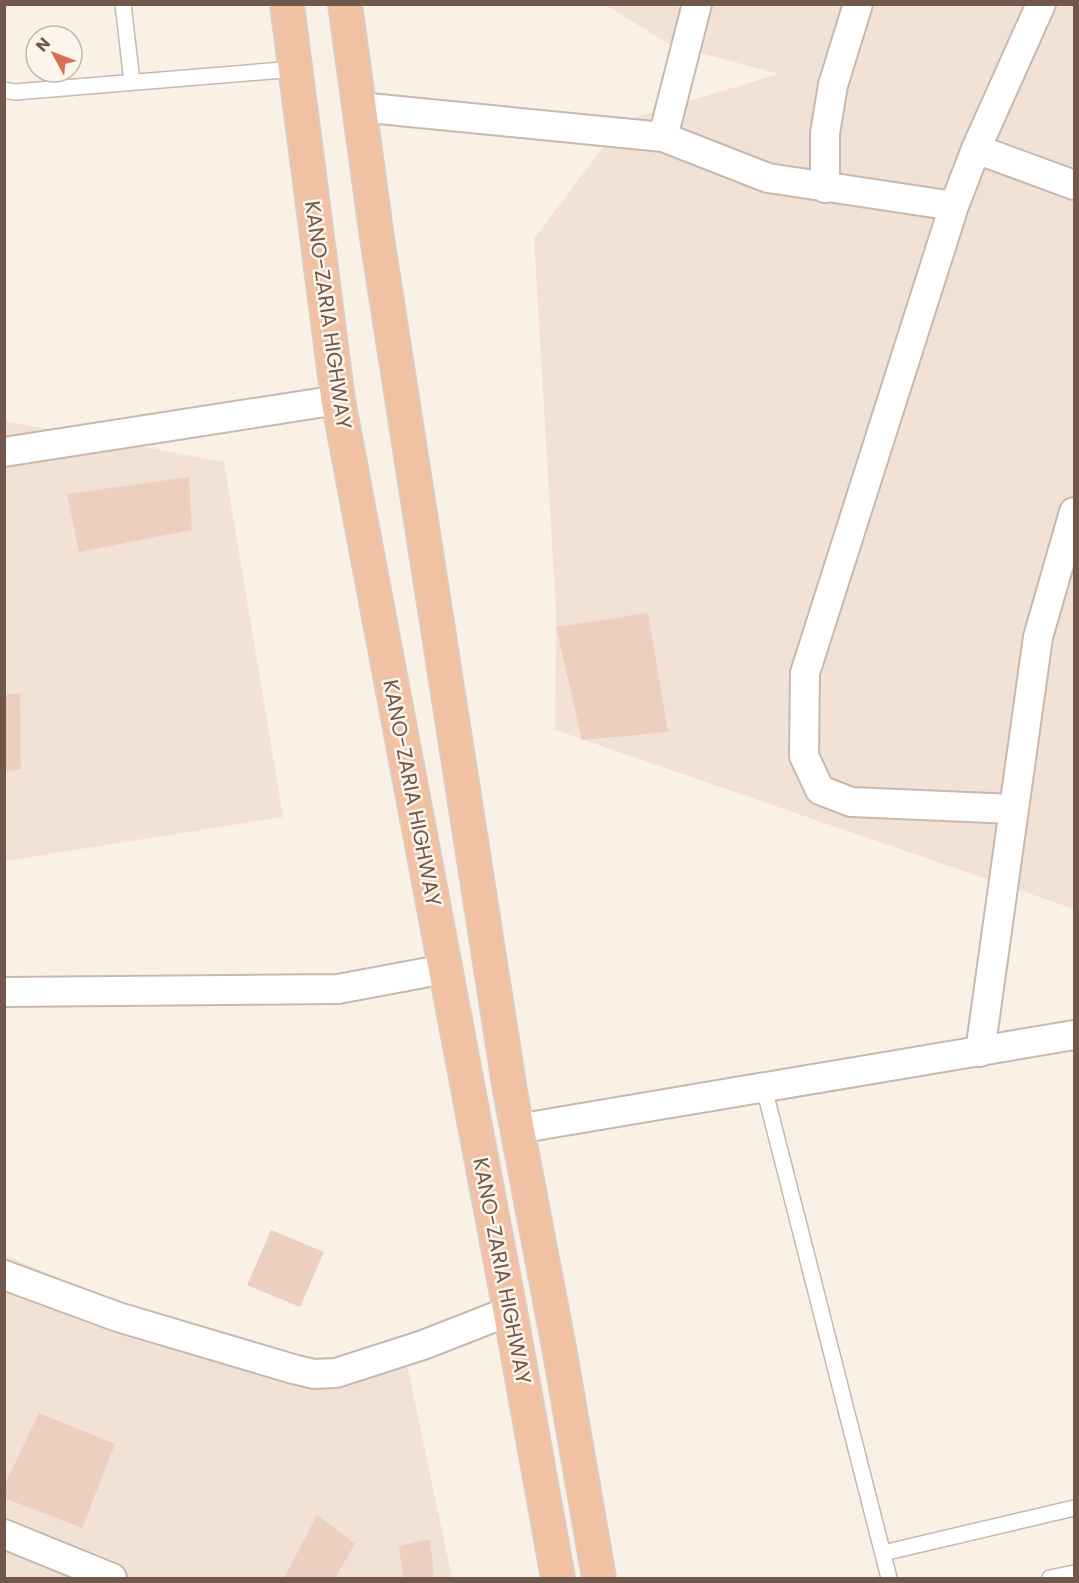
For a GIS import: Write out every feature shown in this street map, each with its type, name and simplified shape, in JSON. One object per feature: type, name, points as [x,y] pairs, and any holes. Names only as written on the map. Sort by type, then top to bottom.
[{"type":"highway","name":"KANO-ZARIA HIGHWAY","points":[[287,4],[338,400],[510,1311],[558,1578]]},
{"type":"highway","name":"KANO-ZARIA HIGHWAY","points":[[345,4],[379,250],[517,1128],[560,1353],[599,1578]]},
{"type":"street","points":[[663,137],[697,4]]},
{"type":"street","points":[[825,188],[825,134],[833,85],[858,4]]},
{"type":"street","points":[[1014,809],[851,802],[820,790],[804,756],[805,673],[954,206],[976,149],[1041,4]]},
{"type":"street","points":[[359,107],[663,137],[768,178],[954,206]]},
{"type":"street","points":[[976,149],[1074,185]]},
{"type":"street","points":[[4,452],[338,400]]},
{"type":"street","points":[[980,1052],[1038,637],[1074,512]]},
{"type":"street","points":[[4,992],[338,988],[445,969]]},
{"type":"street","points":[[517,1128],[764,1089],[1074,1035]]},
{"type":"street","points":[[4,1275],[118,1317],[314,1374],[347,1370],[423,1345],[510,1311]]},
{"type":"street","points":[[4,1534],[112,1578]]},
{"type":"lane","points":[[123,4],[132,82]]},
{"type":"lane","points":[[4,90],[15,92],[295,69]]},
{"type":"lane","points":[[764,1089],[889,1578]]},
{"type":"lane","points":[[883,1553],[1074,1508]]},
{"type":"lane","points":[[1050,1578],[1074,1573]]},
{"type":"shaded area","points":[[606,5],[1074,5],[1074,909],[555,730],[556,611],[534,239],[623,121],[779,74],[670,45]]},
{"type":"shaded area","points":[[5,421],[224,462],[283,817],[5,861]]},
{"type":"shaded area","points":[[4,1255],[262,1364],[405,1355],[452,1578],[5,1578]]},
{"type":"building","points":[[189,477],[192,530],[79,552],[67,494]]},
{"type":"building","points":[[648,613],[668,732],[582,740],[556,627]]},
{"type":"building","points":[[20,693],[21,769],[4,772],[4,695]]},
{"type":"building","points":[[271,1230],[324,1252],[300,1307],[247,1285]]},
{"type":"building","points":[[39,1413],[115,1444],[82,1528],[4,1498],[4,1486]]},
{"type":"building","points":[[317,1515],[355,1544],[335,1578],[284,1578]]},
{"type":"building","points":[[430,1539],[434,1578],[403,1578],[399,1546]]}]
